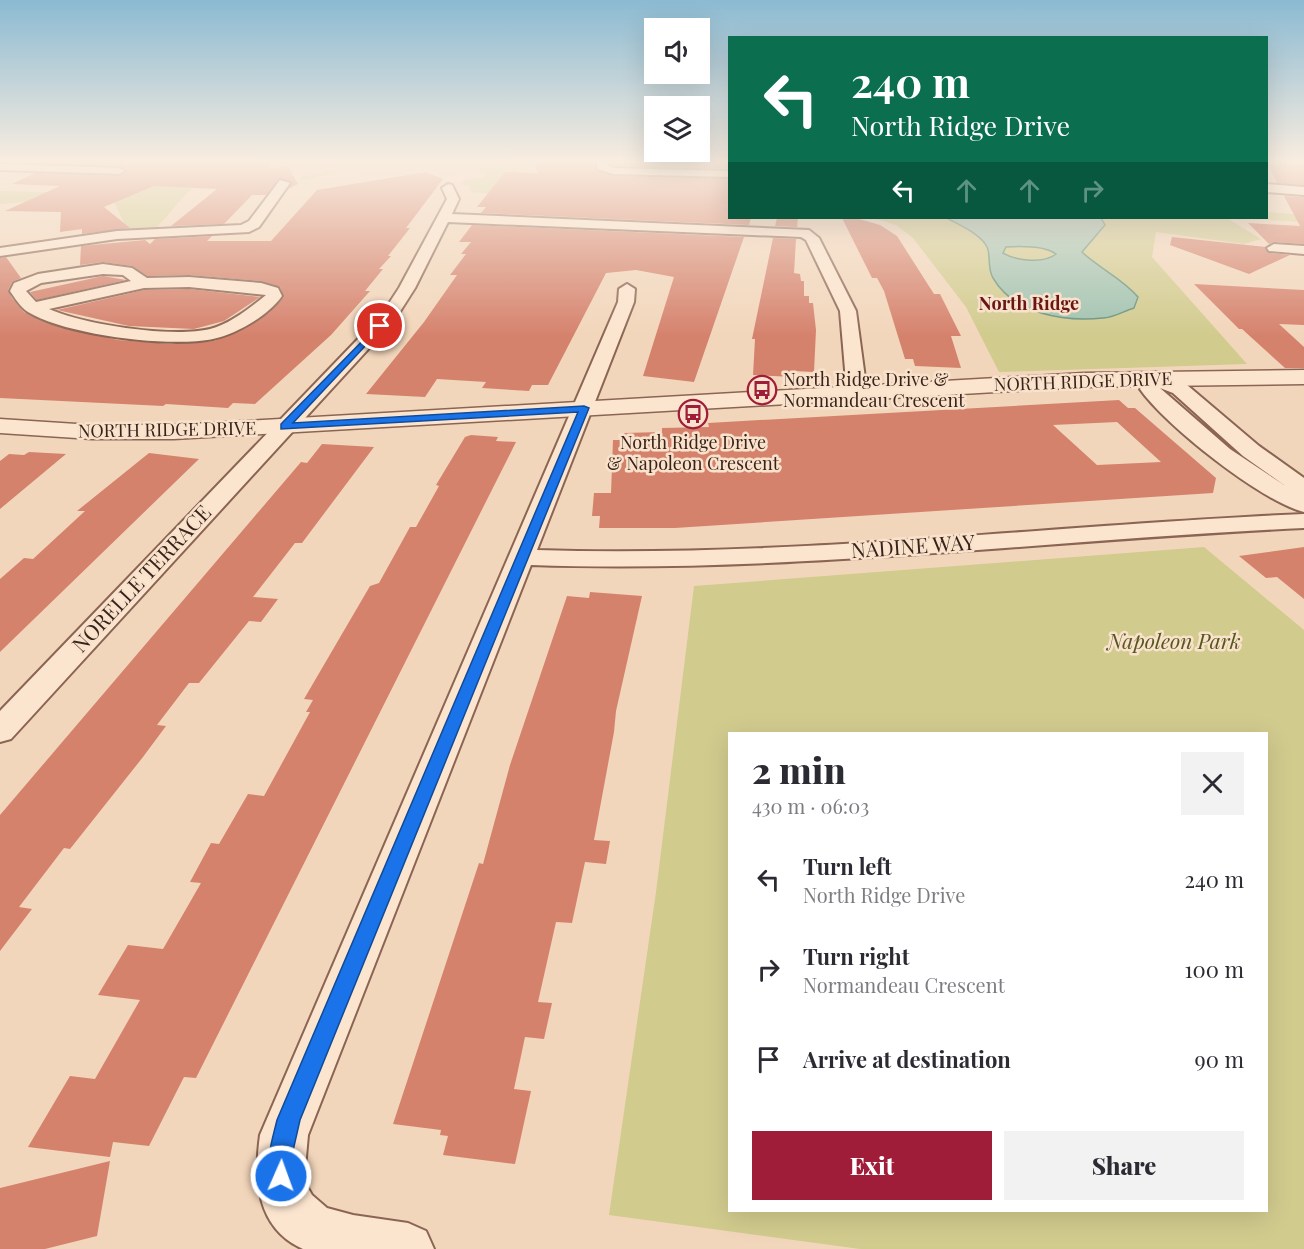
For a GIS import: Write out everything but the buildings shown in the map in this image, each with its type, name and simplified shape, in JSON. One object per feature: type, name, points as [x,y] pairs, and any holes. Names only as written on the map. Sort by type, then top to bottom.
[{"type":"street","points":[[0,252],[25,241],[244,229],[254,224],[257,219]]},
{"type":"street","name":"NORELLE TERRACE","points":[[0,731],[388,317],[443,219]]},
{"type":"street","points":[[475,219],[804,233],[812,238],[848,311],[857,393]]},
{"type":"street","points":[[25,241],[55,276]]},
{"type":"street","points":[[1274,248],[1304,249]]},
{"type":"street","points":[[33,308],[144,283],[189,282],[261,288],[272,291],[274,296],[220,331],[199,336],[143,334],[81,325],[33,308],[18,288],[30,281],[55,276],[116,269],[127,271],[144,283]]},
{"type":"street","points":[[408,1249],[342,1240],[317,1231],[303,1222],[292,1211],[284,1196],[280,1155],[289,1120],[584,408],[626,302],[627,289]]},
{"type":"street","name":"NORTH RIDGE DRIVE","points":[[0,426],[121,433],[1156,378],[1304,377]]},
{"type":"street","points":[[1304,489],[1251,451],[1180,389],[1156,378],[1150,389],[1208,443],[1274,491],[1304,505]]},
{"type":"street","name":"NADINE WAY","points":[[522,557],[610,562],[720,560],[1168,528],[1304,521]]},
{"type":"green space","points":[[122,219],[164,219],[156,228],[127,229]]},
{"type":"green space","points":[[877,219],[1229,219],[1261,239],[1244,244],[1156,232],[1152,257],[1247,364],[999,372],[966,307],[913,238],[896,225]]},
{"type":"green space","points":[[1252,219],[1304,219],[1304,222]]},
{"type":"green space","name":"Napoleon Park","points":[[1204,547],[1304,630],[1304,1249],[860,1249],[609,1215],[656,892],[694,586]]},
{"type":"shaded area","points":[[949,219],[1102,219],[1105,225],[1082,252],[1125,284],[1138,297],[1134,308],[1107,318],[1088,319],[1057,317],[1027,308],[1002,290],[993,278],[987,247],[975,234]],"holes":[[[1025,246],[1051,251],[1056,254],[1044,259],[1030,260],[1015,258],[1003,253],[1006,247]]]},
{"type":"place","name":"North Ridge Drive & Normandeau Crescent","points":[[762,390]]},
{"type":"place","name":"North Ridge Drive & Napoleon Crescent","points":[[693,414]]},
{"type":"district","name":"North Ridge","points":[[1029,304]]},
{"type":"route","points":[[281,1176],[280,1155],[289,1120],[584,408],[285,426],[380,326]]}]
